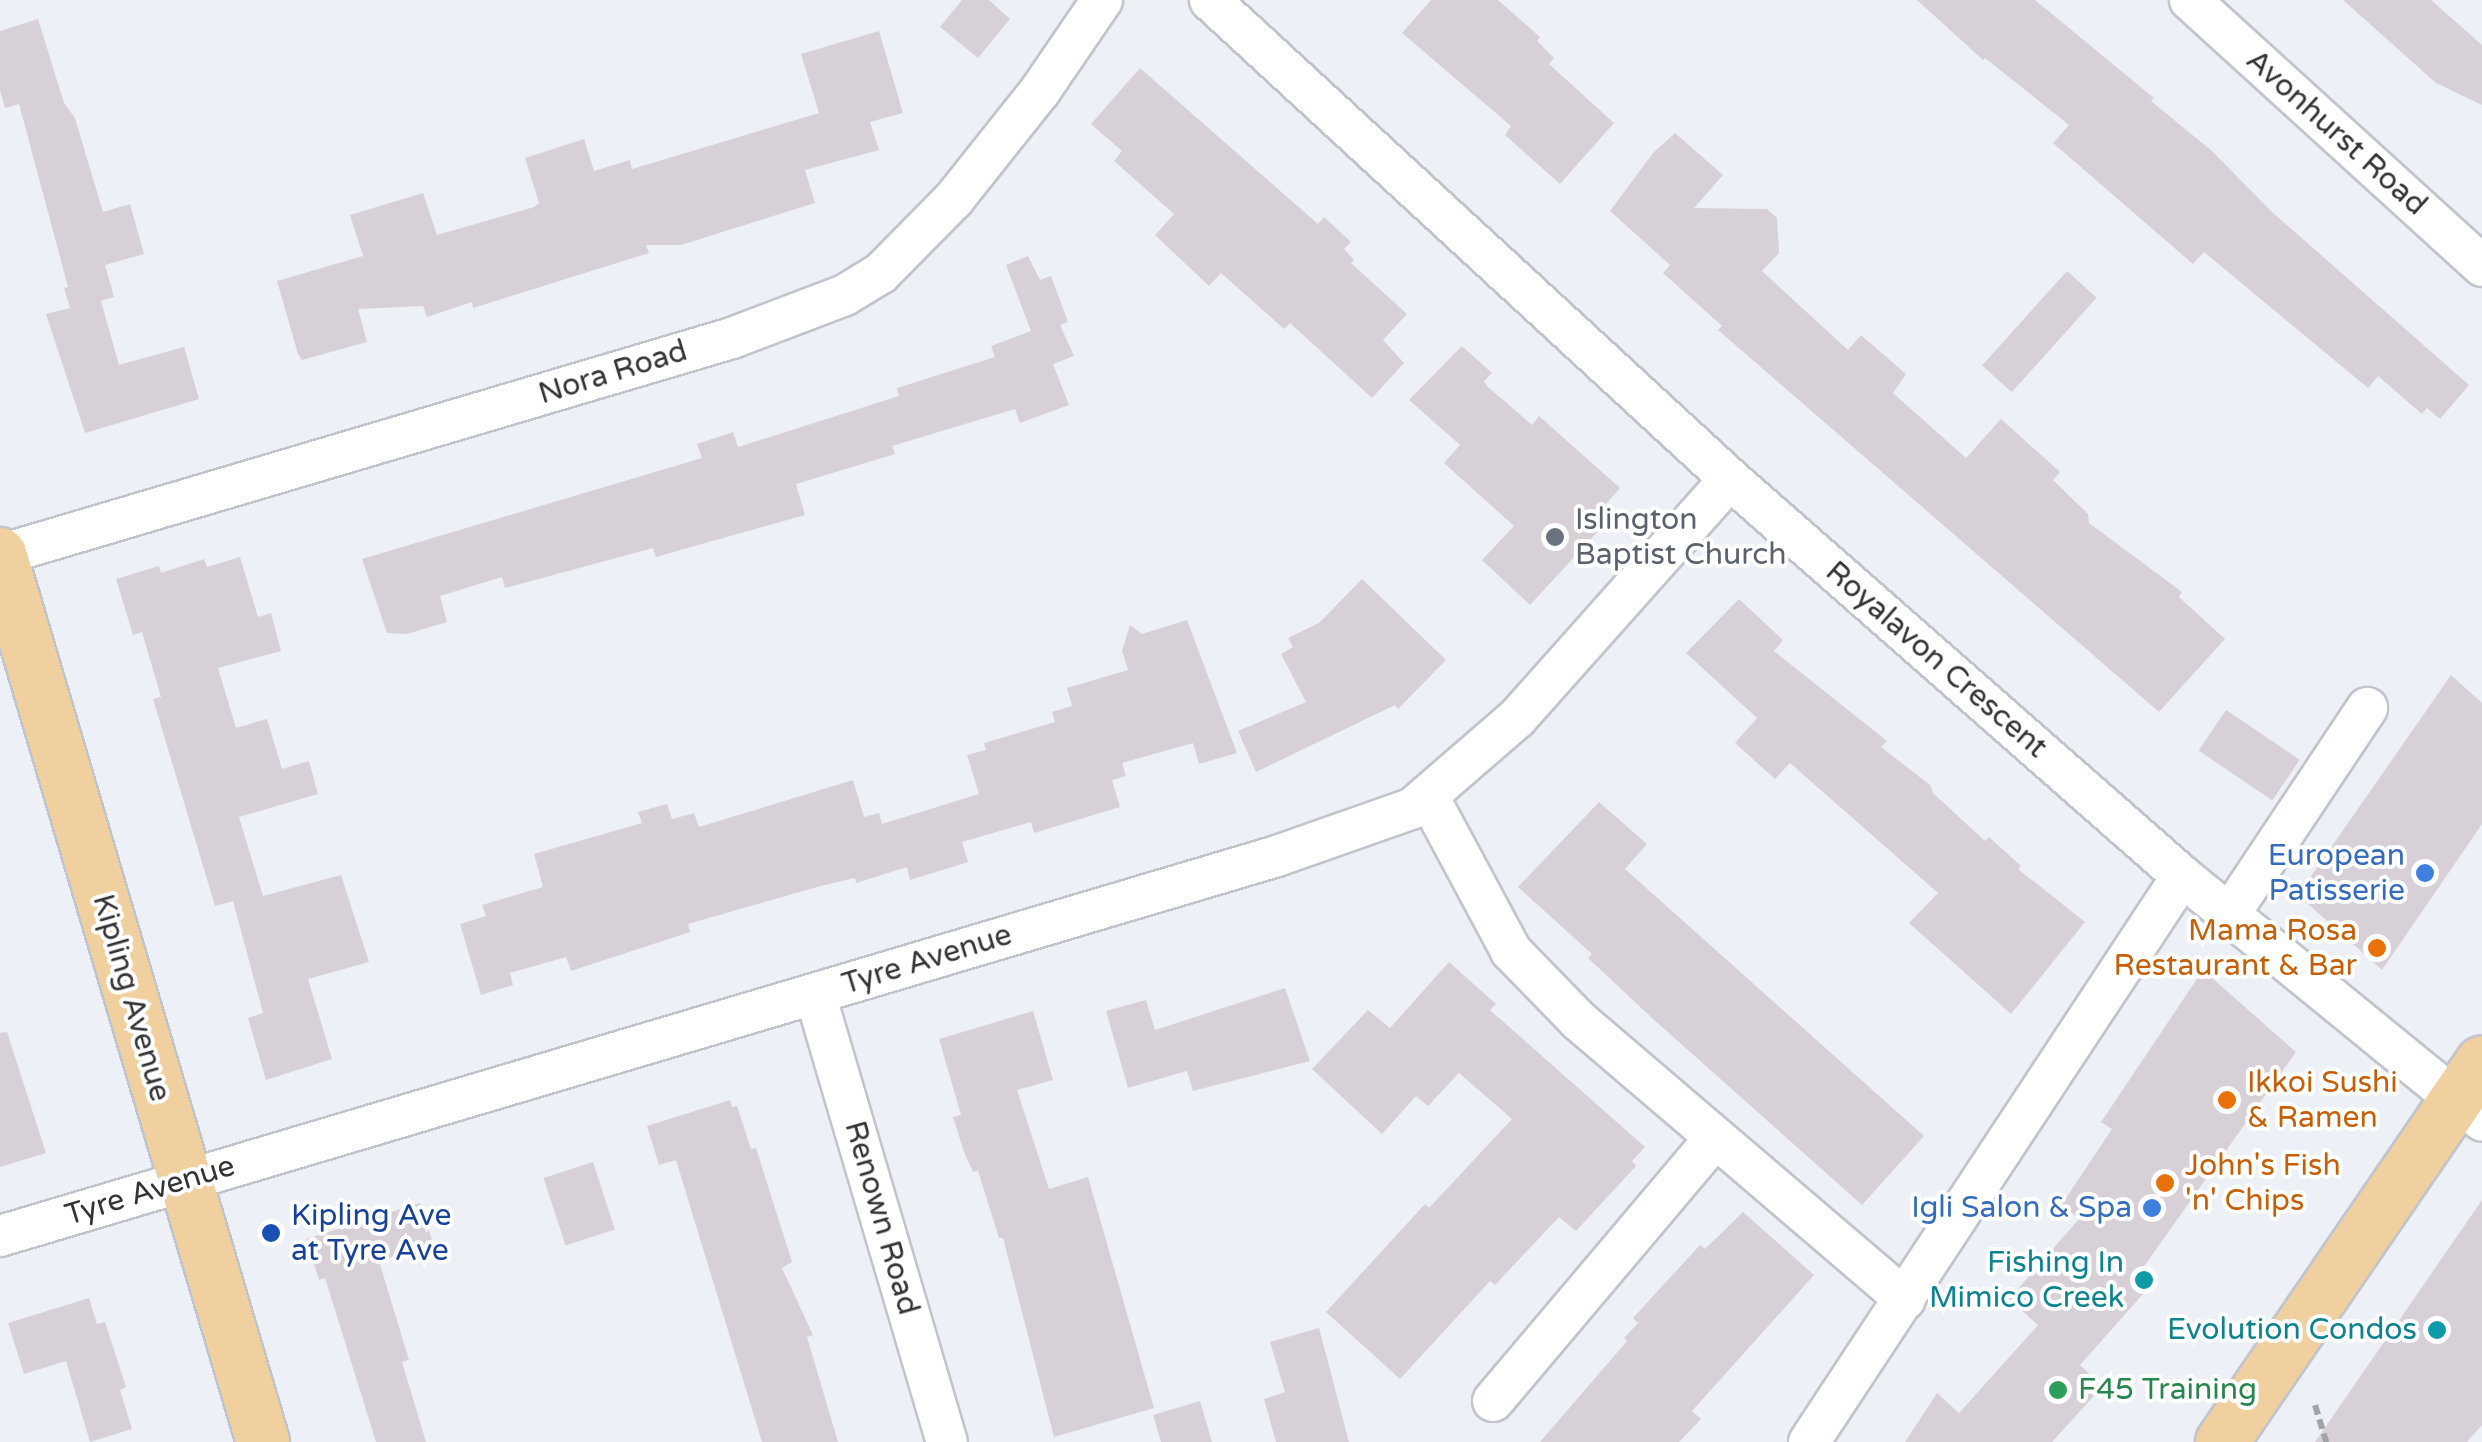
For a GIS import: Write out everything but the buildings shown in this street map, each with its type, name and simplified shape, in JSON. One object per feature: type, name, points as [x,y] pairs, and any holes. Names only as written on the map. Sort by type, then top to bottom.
[{"type":"main road","name":"Kipling Avenue","points":[[0,555],[263,1442]]},
{"type":"main road","points":[[2222,1442],[2473,1095]]},
{"type":"street","name":"Nora Road","points":[[0,555],[732,338],[845,295],[881,273],[954,199],[1040,91],[1102,0]]},
{"type":"street","name":"Royalavon Crescent","points":[[1210,0],[1730,479],[2182,876],[2229,916],[2473,1095]]},
{"type":"street","name":"Avonhurst Road","points":[[2190,0],[2482,266]]},
{"type":"street","name":"Tyre Avenue","points":[[0,1236],[1277,856],[1414,808],[1517,718],[1730,479]]},
{"type":"street","points":[[2229,916],[2367,708]]},
{"type":"street","points":[[1428,796],[1511,951],[1578,1020],[1904,1299]]},
{"type":"street","points":[[1810,1442],[2182,876]]},
{"type":"street","name":"Renown Road","points":[[814,994],[947,1442]]},
{"type":"street","points":[[1494,1401],[1715,1138]]},
{"type":"path","points":[[2315,1404],[2326,1442]]},
{"type":"place","name":"Islington Baptist Church","points":[[1555,537]]},
{"type":"place","name":"European Patisserie","points":[[2425,873]]},
{"type":"place","name":"Mama Rosa Restaurant & Bar","points":[[2377,948]]},
{"type":"place","name":"Ikkoi Sushi & Ramen","points":[[2227,1100]]},
{"type":"place","name":"John's Fish 'n' Chips","points":[[2165,1183]]},
{"type":"place","name":"Igli Salon & Spa","points":[[2152,1208]]},
{"type":"place","name":"Kipling Ave at Tyre Ave","points":[[271,1233]]},
{"type":"place","name":"Fishing In Mimico Creek","points":[[2144,1280]]},
{"type":"place","name":"Evolution Condos","points":[[2437,1330]]},
{"type":"place","name":"F45 Training","points":[[2058,1390]]}]
